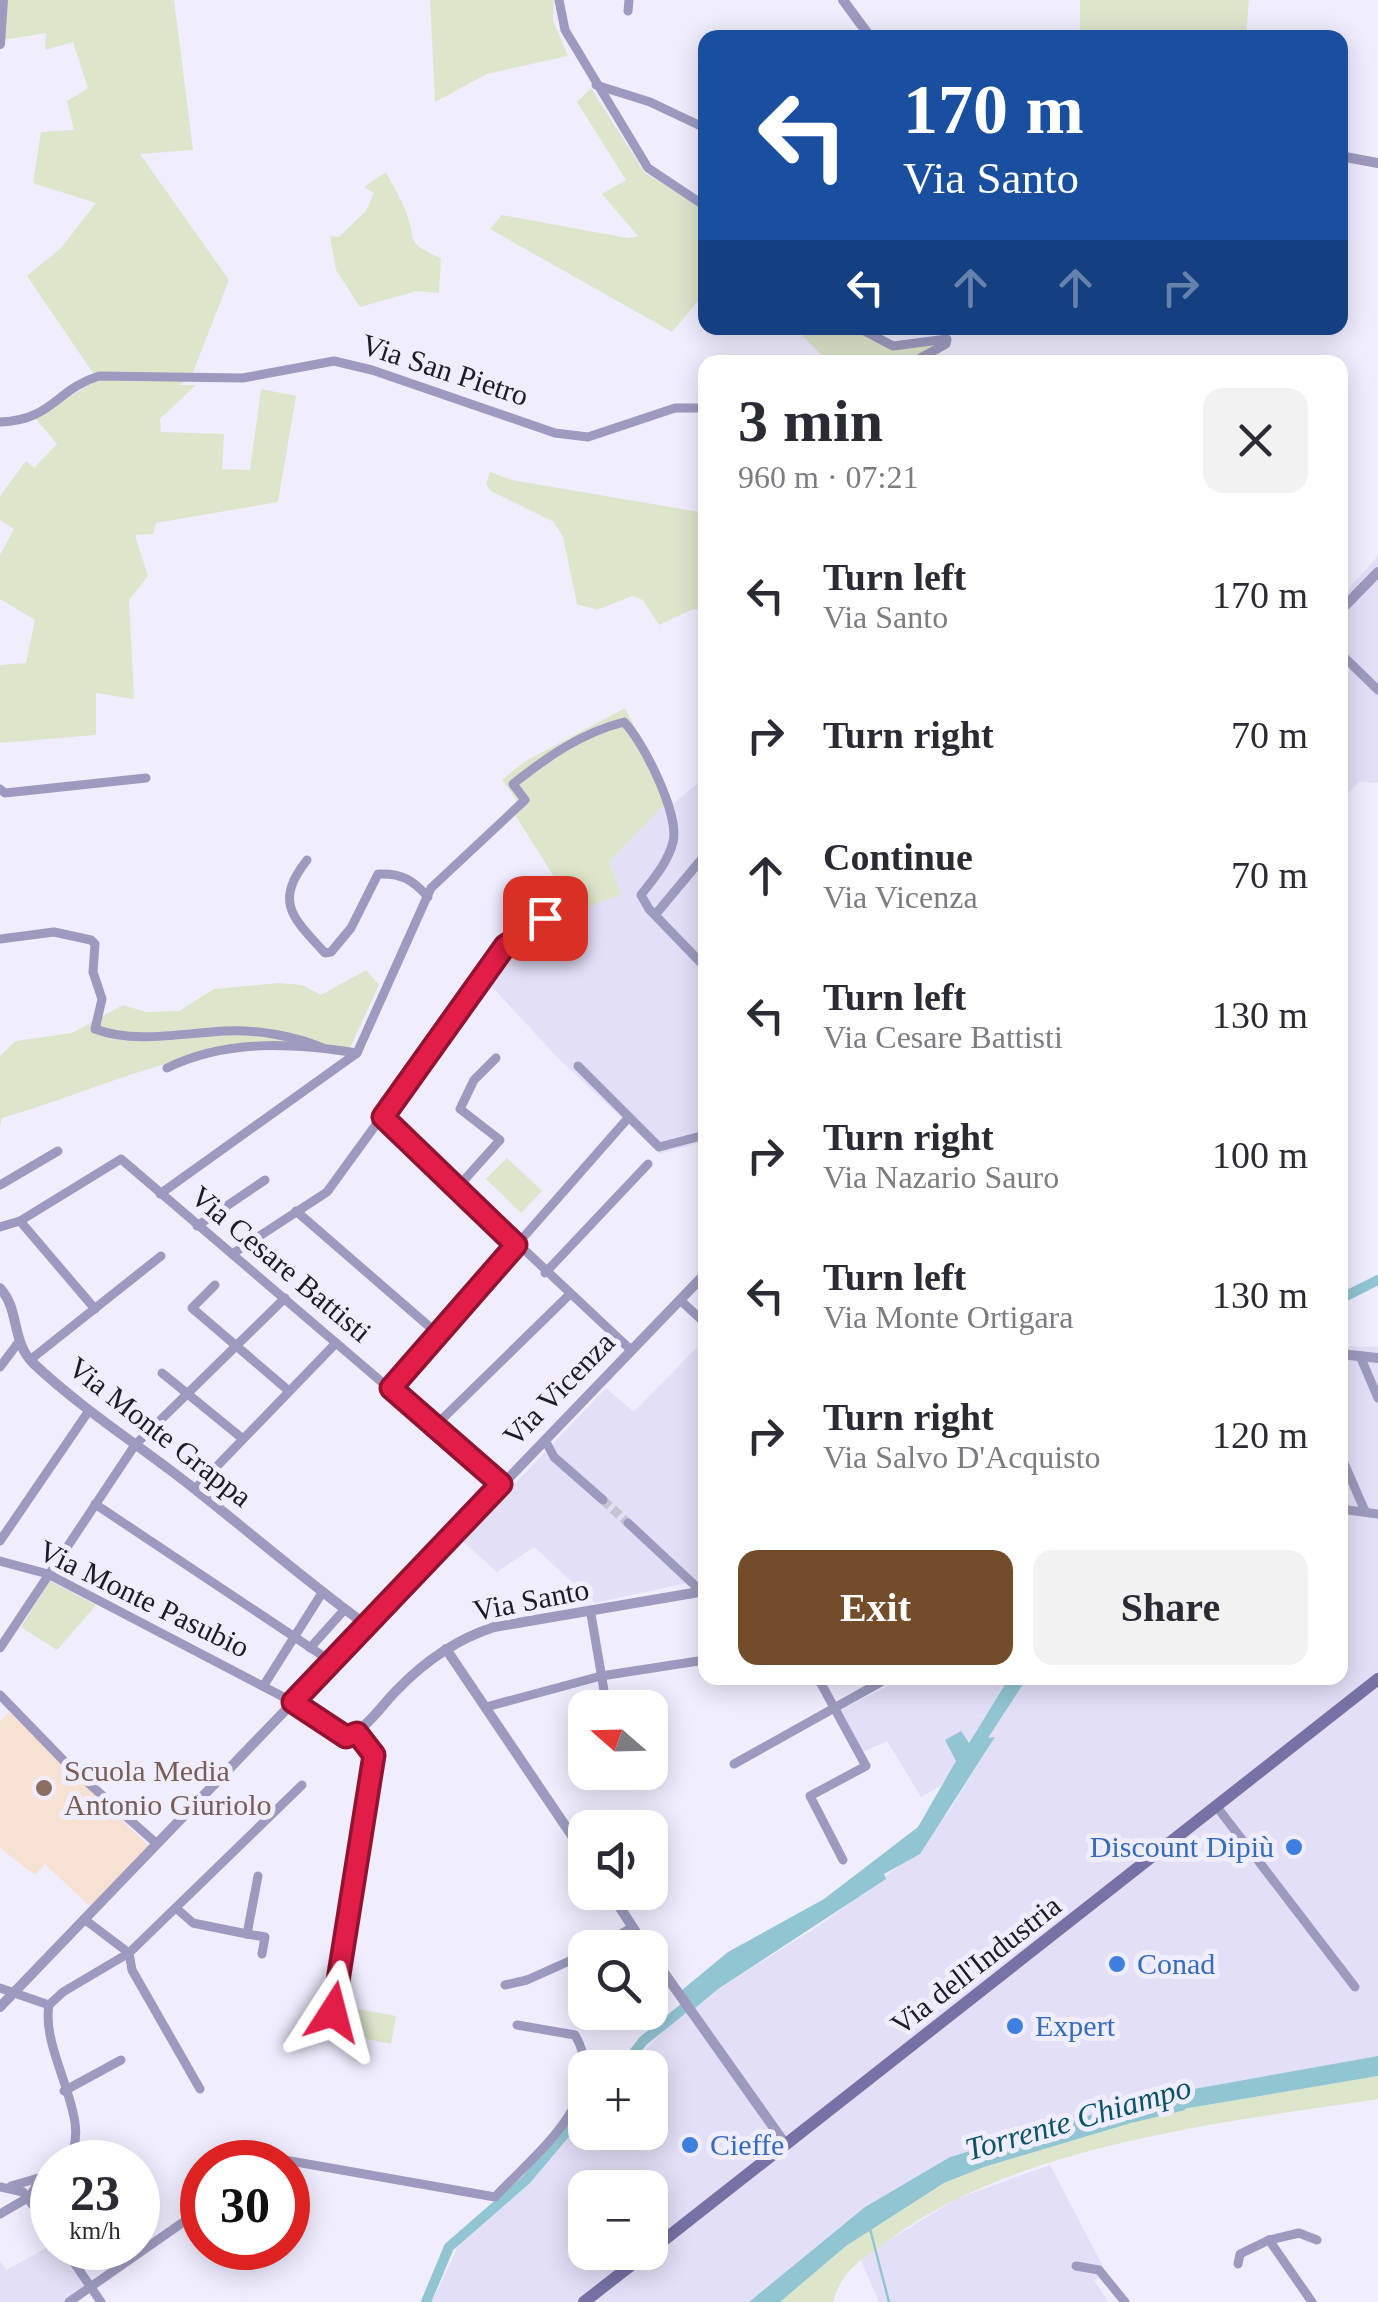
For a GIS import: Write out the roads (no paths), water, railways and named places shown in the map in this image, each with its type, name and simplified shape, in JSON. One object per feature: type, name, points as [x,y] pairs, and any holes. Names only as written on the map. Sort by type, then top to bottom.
[{"type":"main road","name":"Via dell'Industria","points":[[668,2237],[1378,1678]]},
{"type":"main road","name":"Via dell'Industria","points":[[584,2302],[626,2270]]},
{"type":"street","points":[[0,44],[3,0]]},
{"type":"street","points":[[560,0],[565,30],[648,168],[698,201]]},
{"type":"street","points":[[843,0],[865,30]]},
{"type":"street","points":[[594,84],[650,102],[698,125]]},
{"type":"street","points":[[1348,157],[1378,163]]},
{"type":"street","points":[[872,335],[893,346],[947,339],[946,344],[926,355]]},
{"type":"street","name":"Via San Pietro","points":[[0,422],[29,420],[83,380],[100,376],[243,378],[334,361],[555,433],[588,437],[660,412],[698,409]]},
{"type":"street","points":[[1348,603],[1378,572]]},
{"type":"street","points":[[1348,660],[1378,690]]},
{"type":"street","points":[[160,1194],[356,1053],[431,888],[510,809],[525,800],[513,784],[542,760],[624,722],[638,736],[656,774],[675,838],[664,866],[642,895],[655,915],[698,959]]},
{"type":"street","points":[[0,789],[5,793],[146,778]]},
{"type":"street","points":[[307,860],[288,887],[287,899],[325,952],[331,952],[350,928],[378,874],[413,880],[428,898]]},
{"type":"street","points":[[655,915],[698,866]]},
{"type":"street","points":[[232,1254],[327,1192],[505,946],[545,918]]},
{"type":"street","points":[[0,939],[54,932],[85,936],[96,944],[95,981],[102,998],[94,1028],[104,1032],[136,1037],[228,1030],[301,1039],[324,1048]]},
{"type":"street","points":[[167,1068],[194,1055],[236,1046],[324,1048],[356,1053]]},
{"type":"street","points":[[457,1188],[500,1140],[460,1109],[474,1080],[496,1058]]},
{"type":"street","points":[[578,1066],[658,1147],[698,1137]]},
{"type":"street","points":[[383,1117],[568,1296],[631,1350]]},
{"type":"street","points":[[391,1388],[628,1117]]},
{"type":"street","points":[[0,1185],[58,1151]]},
{"type":"street","name":"Via Cesare Battisti","points":[[20,1221],[121,1160],[501,1484]]},
{"type":"street","points":[[545,1273],[648,1164]]},
{"type":"street","points":[[196,1226],[266,1180]]},
{"type":"street","points":[[296,1212],[439,1335]]},
{"type":"street","points":[[0,1227],[20,1221],[95,1310]]},
{"type":"street","points":[[30,1360],[161,1256]]},
{"type":"street","name":"Via Vicenza","points":[[0,2007],[698,1281]]},
{"type":"street","points":[[215,1285],[192,1308],[239,1344],[289,1391]]},
{"type":"street","name":"Via Monte Grappa","points":[[0,1288],[9,1298],[18,1343],[30,1360],[88,1412],[195,1489],[365,1624]]},
{"type":"street","points":[[435,1426],[568,1296]]},
{"type":"street","points":[[0,1648],[135,1445],[285,1298]]},
{"type":"street","points":[[680,1300],[698,1317]]},
{"type":"street","points":[[0,1367],[18,1343]]},
{"type":"street","points":[[195,1489],[336,1343]]},
{"type":"street","points":[[1348,1355],[1378,1358]]},
{"type":"street","points":[[1360,1356],[1378,1398]]},
{"type":"street","points":[[162,1374],[243,1439]]},
{"type":"street","points":[[0,1541],[88,1412]]},
{"type":"street","points":[[545,1440],[554,1457],[603,1500]]},
{"type":"street","points":[[1348,1473],[1364,1511]]},
{"type":"street","points":[[95,1504],[332,1662]]},
{"type":"street","points":[[1348,1510],[1378,1514]]},
{"type":"street","points":[[628,1524],[698,1587]]},
{"type":"street","name":"Via Monte Pasubio","points":[[1,1563],[48,1574],[293,1702]]},
{"type":"street","points":[[264,1686],[322,1593]]},
{"type":"street","name":"Via Santo","points":[[357,1733],[400,1687],[446,1649],[494,1626],[591,1614],[698,1593]]},
{"type":"street","points":[[310,1648],[345,1609]]},
{"type":"street","points":[[591,1614],[604,1690]]},
{"type":"street","points":[[446,1649],[568,1829]]},
{"type":"street","points":[[486,1706],[601,1676],[698,1661]]},
{"type":"street","points":[[822,1685],[866,1766],[810,1796],[842,1860]]},
{"type":"street","points":[[734,1764],[873,1685]]},
{"type":"street","points":[[0,1696],[68,1765],[156,1843]]},
{"type":"street","points":[[293,1702],[336,1734],[346,1737],[357,1733],[374,1755],[333,2012]]},
{"type":"street","points":[[77,2140],[77,2123],[64,2092],[48,2025],[49,2006],[63,1992],[129,1952],[302,1784]]},
{"type":"street","points":[[1216,1807],[1355,1987]]},
{"type":"street","points":[[247,1934],[258,1876]]},
{"type":"street","points":[[176,1908],[193,1923],[265,1937],[262,1954]]},
{"type":"street","points":[[622,1910],[633,1928],[629,1930]]},
{"type":"street","points":[[84,1919],[129,1952],[132,1970],[200,2089]]},
{"type":"street","points":[[504,1984],[528,1980],[568,1962]]},
{"type":"street","points":[[668,1978],[786,2145]]},
{"type":"street","points":[[0,1988],[49,2006]]},
{"type":"street","points":[[310,2164],[495,2196],[578,2104],[586,2053],[575,2035],[517,2025]]},
{"type":"street","points":[[64,2092],[121,2060]]},
{"type":"street","points":[[4,2187],[30,2180]]},
{"type":"street","points":[[4,2187],[29,2197]]},
{"type":"street","points":[[0,2214],[29,2197]]},
{"type":"street","points":[[69,2302],[180,2225]]},
{"type":"street","points":[[1238,2264],[1240,2254],[1269,2240],[1299,2232],[1317,2240]]},
{"type":"street","points":[[1269,2240],[1312,2302]]},
{"type":"street","points":[[1076,2266],[1100,2270],[1125,2302]]},
{"type":"street","points":[[79,2270],[101,2302]]},
{"type":"water","points":[[1005,1685],[1022,1685],[988,1738],[995,1737],[920,1854],[884,1874],[886,1879],[718,1989],[689,2013],[676,1995],[728,1952],[824,1899],[918,1827],[956,1761],[945,1740],[961,1731],[969,1743]]},
{"type":"water","points":[[1378,2056],[1378,2076],[1171,2111],[984,2167],[944,2183],[846,2246],[780,2302],[749,2302],[865,2207],[950,2157],[1154,2096]]},
{"type":"waterway","points":[[1348,1295],[1378,1280]]},
{"type":"waterway","points":[[636,2050],[694,2000]]},
{"type":"waterway","name":"Torrente Chiampo","points":[[1134,2121],[1184,2109]]},
{"type":"waterway","points":[[426,2302],[449,2247],[526,2180],[568,2130]]},
{"type":"waterway","points":[[870,2229],[889,2302]]},
{"type":"tunnel","points":[[603,1500],[628,1523]]},
{"type":"place","name":"Scuola Media Antonio Giuriolo","points":[[44,1788]]},
{"type":"place","name":"Discount Dipiù","points":[[1294,1847]]},
{"type":"place","name":"Conad","points":[[1117,1964]]},
{"type":"place","name":"Expert","points":[[1015,2026]]},
{"type":"place","name":"Cieffe","points":[[690,2145]]}]
